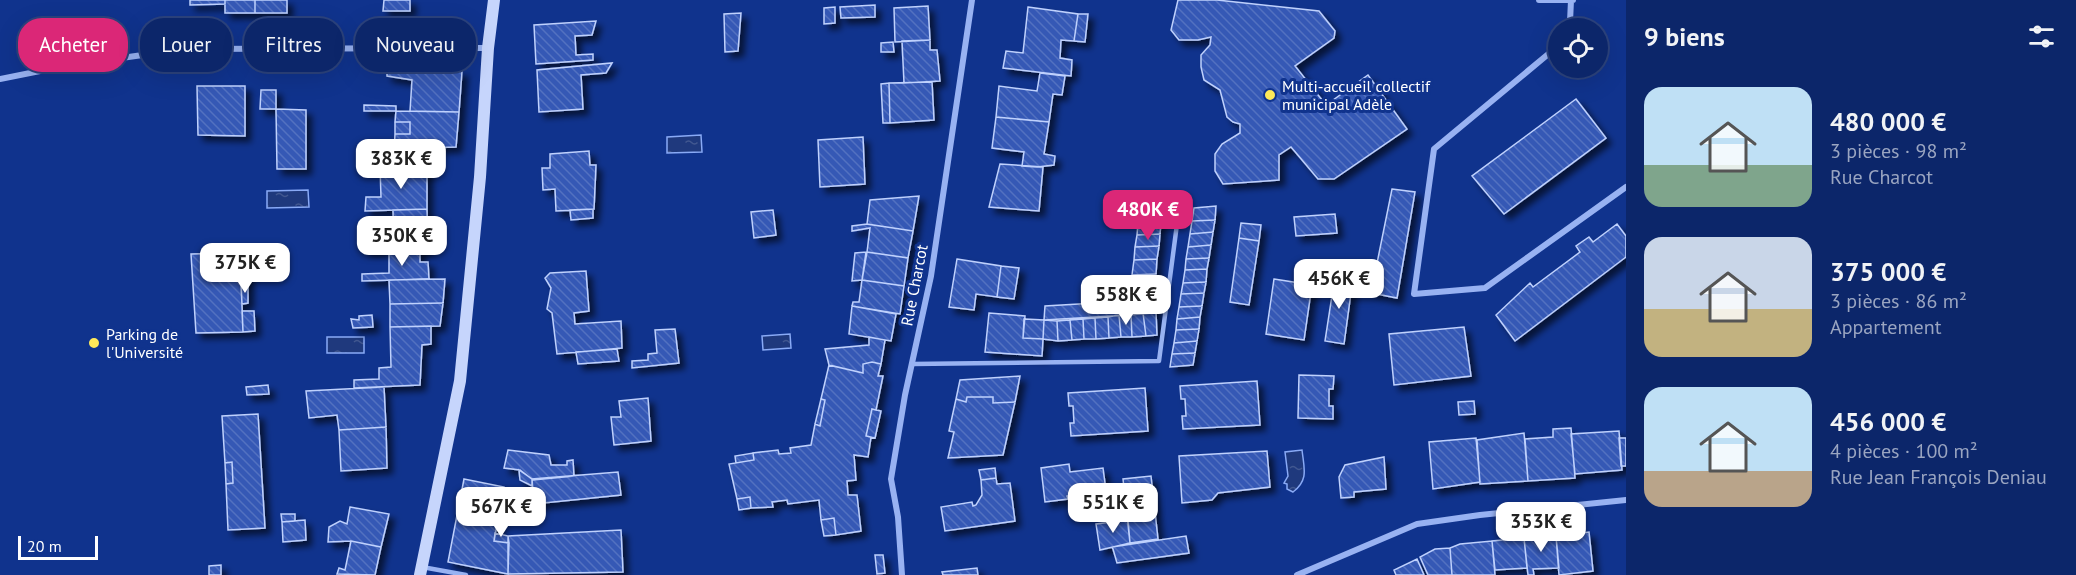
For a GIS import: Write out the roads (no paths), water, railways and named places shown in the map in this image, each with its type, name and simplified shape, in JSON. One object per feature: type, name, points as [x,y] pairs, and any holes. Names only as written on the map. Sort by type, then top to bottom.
[{"type":"main road","points":[[421,571],[460,381],[494,0]]},
{"type":"street","name":"Rue Charcot","points":[[902,575],[898,518],[891,479],[930,276],[972,0]]},
{"type":"street","points":[[1539,0],[1572,0],[1570,18]]},
{"type":"street","points":[[0,79],[65,66],[185,49],[488,48]]},
{"type":"street","points":[[1548,54],[1434,149],[1414,294],[1485,288],[1626,187]]},
{"type":"street","points":[[1297,575],[1417,524],[1626,500]]},
{"type":"lane","points":[[912,364],[1159,361],[1179,209]]},
{"type":"lane","points":[[421,571],[466,575]]},
{"type":"water","points":[[701,135],[702,152],[667,153],[667,137]]},
{"type":"water","points":[[308,190],[309,207],[267,208],[267,191]]},
{"type":"water","points":[[790,334],[791,348],[763,350],[762,336]]},
{"type":"water","points":[[327,337],[364,337],[364,353],[327,353]]},
{"type":"water","points":[[1302,450],[1303,478],[1293,492],[1287,489],[1287,484],[1284,483],[1288,476],[1285,452]]},
{"type":"place","name":"Multi-accueil collectif municipal Adèle","points":[[1270,95]]},
{"type":"place","name":"Parking de l'Université","points":[[94,343]]}]
